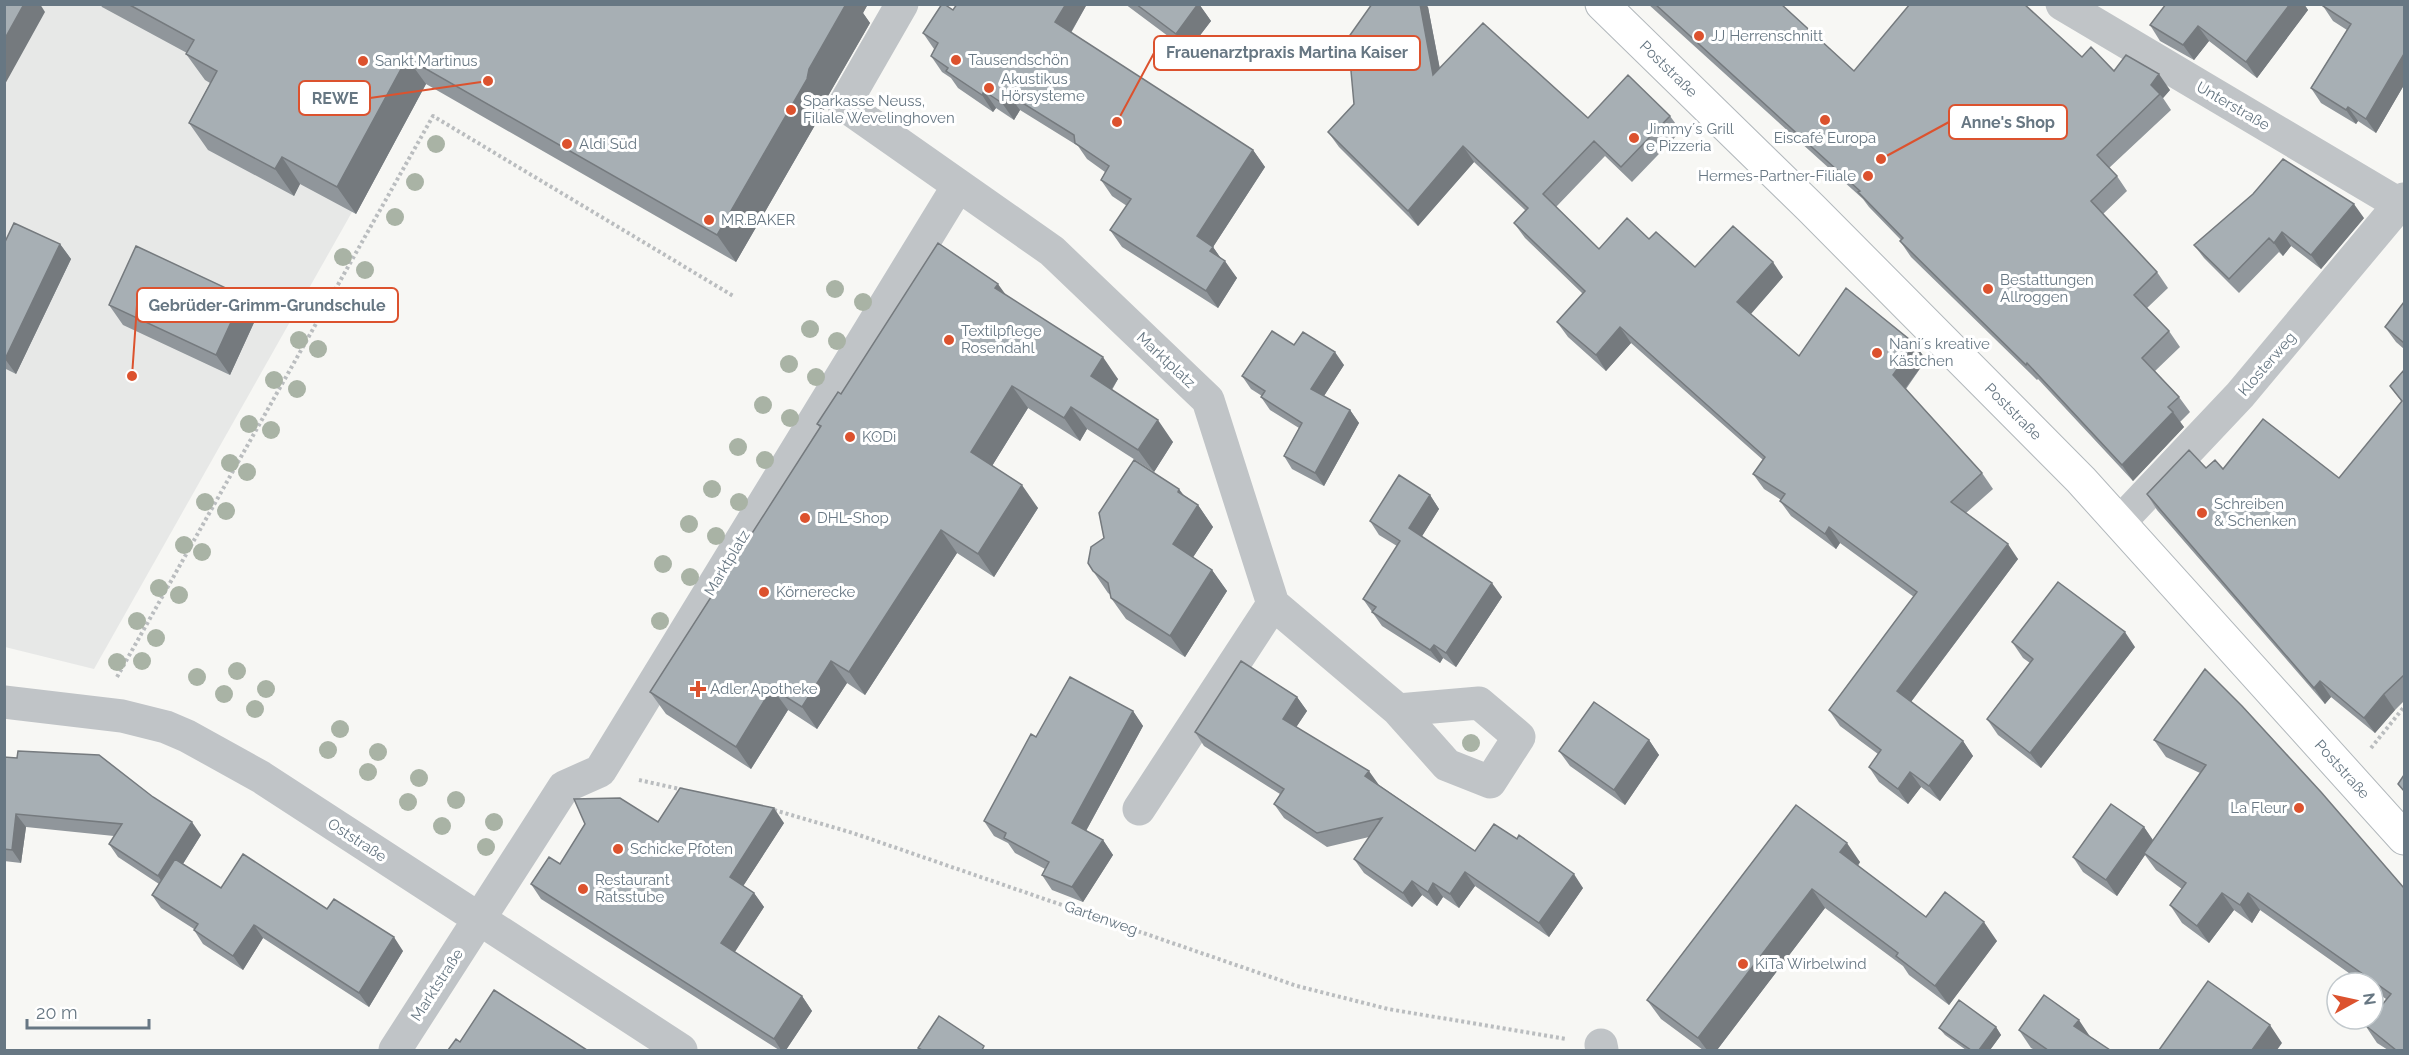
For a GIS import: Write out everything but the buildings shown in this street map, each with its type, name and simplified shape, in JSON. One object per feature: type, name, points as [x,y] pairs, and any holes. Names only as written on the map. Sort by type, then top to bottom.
[{"type":"street","name":"Marktplatz","points":[[902,4],[844,105],[1052,251],[1208,399],[1274,604]]},
{"type":"street","name":"Poststraße","points":[[1602,4],[1811,208],[2081,480],[2404,838]]},
{"type":"street","name":"Unterstraße","points":[[2062,4],[2403,203]]},
{"type":"street","name":"Marktplatz","points":[[600,771],[958,186]]},
{"type":"street","name":"Klosterweg","points":[[2120,522],[2240,395],[2403,203]]},
{"type":"street","points":[[1139,808],[1274,604],[1398,710]]},
{"type":"street","name":"Oststraße","points":[[4,702],[97,712],[166,728],[225,756],[681,1050]]},
{"type":"street","points":[[479,919],[564,787],[600,771]]},
{"type":"street","name":"Marktstraße","points":[[395,1050],[479,919]]},
{"type":"path","points":[[97,712],[433,116],[735,297]]},
{"type":"path","points":[[2346,773],[2367,753],[2404,707]]},
{"type":"path","points":[[600,771],[688,791]]},
{"type":"path","name":"Gartenweg","points":[[764,808],[853,833],[1307,989],[1388,1009],[1601,1048]]},
{"type":"shaded area","points":[[5,5],[290,5],[413,104],[94,669],[5,647]]},
{"type":"place","name":"JJ Herrenschnitt","points":[[1699,36]]},
{"type":"place","name":"Tausendschön","points":[[956,60]]},
{"type":"place","name":"Sankt Martinus","points":[[363,61]]},
{"type":"place","name":"REWE","points":[[488,81]]},
{"type":"place","name":"Akustikus Hörsysteme","points":[[989,88]]},
{"type":"place","name":"Sparkasse Neuss, Filiale Wevelinghoven","points":[[791,110]]},
{"type":"place","name":"Eiscafé Europa","points":[[1825,120]]},
{"type":"place","name":"Frauenarztpraxis Martina Kaiser","points":[[1117,122]]},
{"type":"place","name":"Jimmy´s Grill e Pizzeria","points":[[1634,138]]},
{"type":"place","name":"Aldi Süd","points":[[567,144]]},
{"type":"place","name":"Anne's Shop","points":[[1881,159]]},
{"type":"place","name":"Hermes-Partner-Filiale","points":[[1868,176]]},
{"type":"place","name":"MR.BAKER","points":[[709,220]]},
{"type":"place","name":"Bestattungen Allroggen","points":[[1988,289]]},
{"type":"place","name":"Textilpflege Rosendahl","points":[[949,340]]},
{"type":"place","name":"Nani´s kreative Kästchen","points":[[1877,353]]},
{"type":"place","name":"Gebrüder-Grimm-Grundschule","points":[[132,376]]},
{"type":"place","name":"KODi","points":[[850,437]]},
{"type":"place","name":"Schreiben & Schenken","points":[[2202,513]]},
{"type":"place","name":"DHL-Shop","points":[[805,518]]},
{"type":"place","name":"Körnerecke","points":[[764,592]]},
{"type":"place","name":"Adler Apotheke","points":[[698,689]]},
{"type":"place","name":"La Fleur","points":[[2299,808]]},
{"type":"place","name":"Schicke Pfoten","points":[[618,849]]},
{"type":"place","name":"Restaurant Ratsstube","points":[[583,889]]},
{"type":"place","name":"KiTa Wirbelwind","points":[[1743,964]]}]
